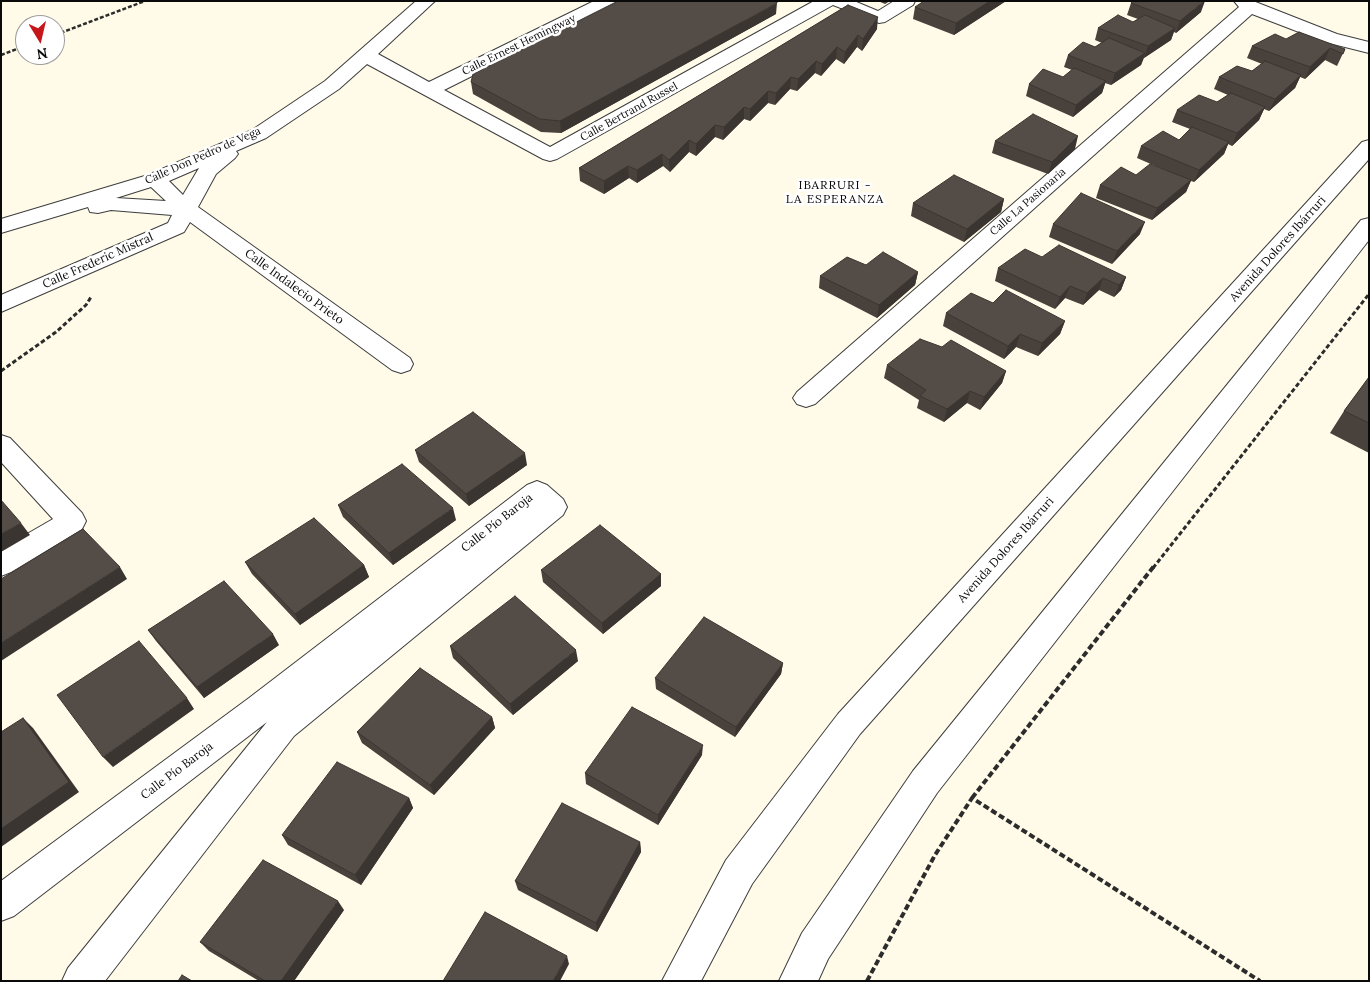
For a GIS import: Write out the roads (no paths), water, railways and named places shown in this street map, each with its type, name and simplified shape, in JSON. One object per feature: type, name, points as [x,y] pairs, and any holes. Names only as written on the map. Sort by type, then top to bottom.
[{"type":"street","name":"Calle Don Pedro de Vega","points":[[10,224],[155,179],[251,137],[332,85],[427,1]]},
{"type":"street","name":"Calle Ernest Hemingway","points":[[430,89],[608,1]]},
{"type":"street","name":"Calle Bertrand Russel","points":[[430,89],[550,155],[827,1]]},
{"type":"street","points":[[838,1],[879,18],[907,1]]},
{"type":"street","points":[[1246,4],[1332,38],[1369,57]]},
{"type":"street","name":"Calle La Pasionaria","points":[[806,398],[1246,4]]},
{"type":"street","points":[[1332,38],[1369,48]]},
{"type":"street","points":[[365,55],[430,89]]},
{"type":"street","name":"Calle Frederic Mistral","points":[[1,304],[176,227],[207,171],[251,137]]},
{"type":"street","name":"Avenida Dolores Ibárruri","points":[[681,981],[739,872],[848,724],[1369,146]]},
{"type":"street","name":"Calle Indalecio Prieto","points":[[155,179],[186,209],[401,364]]},
{"type":"street","points":[[10,224],[111,204],[186,209]]},
{"type":"street","points":[[798,981],[816,946],[925,782],[1369,225]]},
{"type":"street","points":[[1,445],[72,520],[1,564]]},
{"type":"street","name":"Calle Pío Baroja","points":[[1,903],[260,708],[536,492],[553,507],[283,726],[81,981]]},
{"type":"district","name":"IBARRURI - LA ESPERANZA","points":[[835,193]]}]
